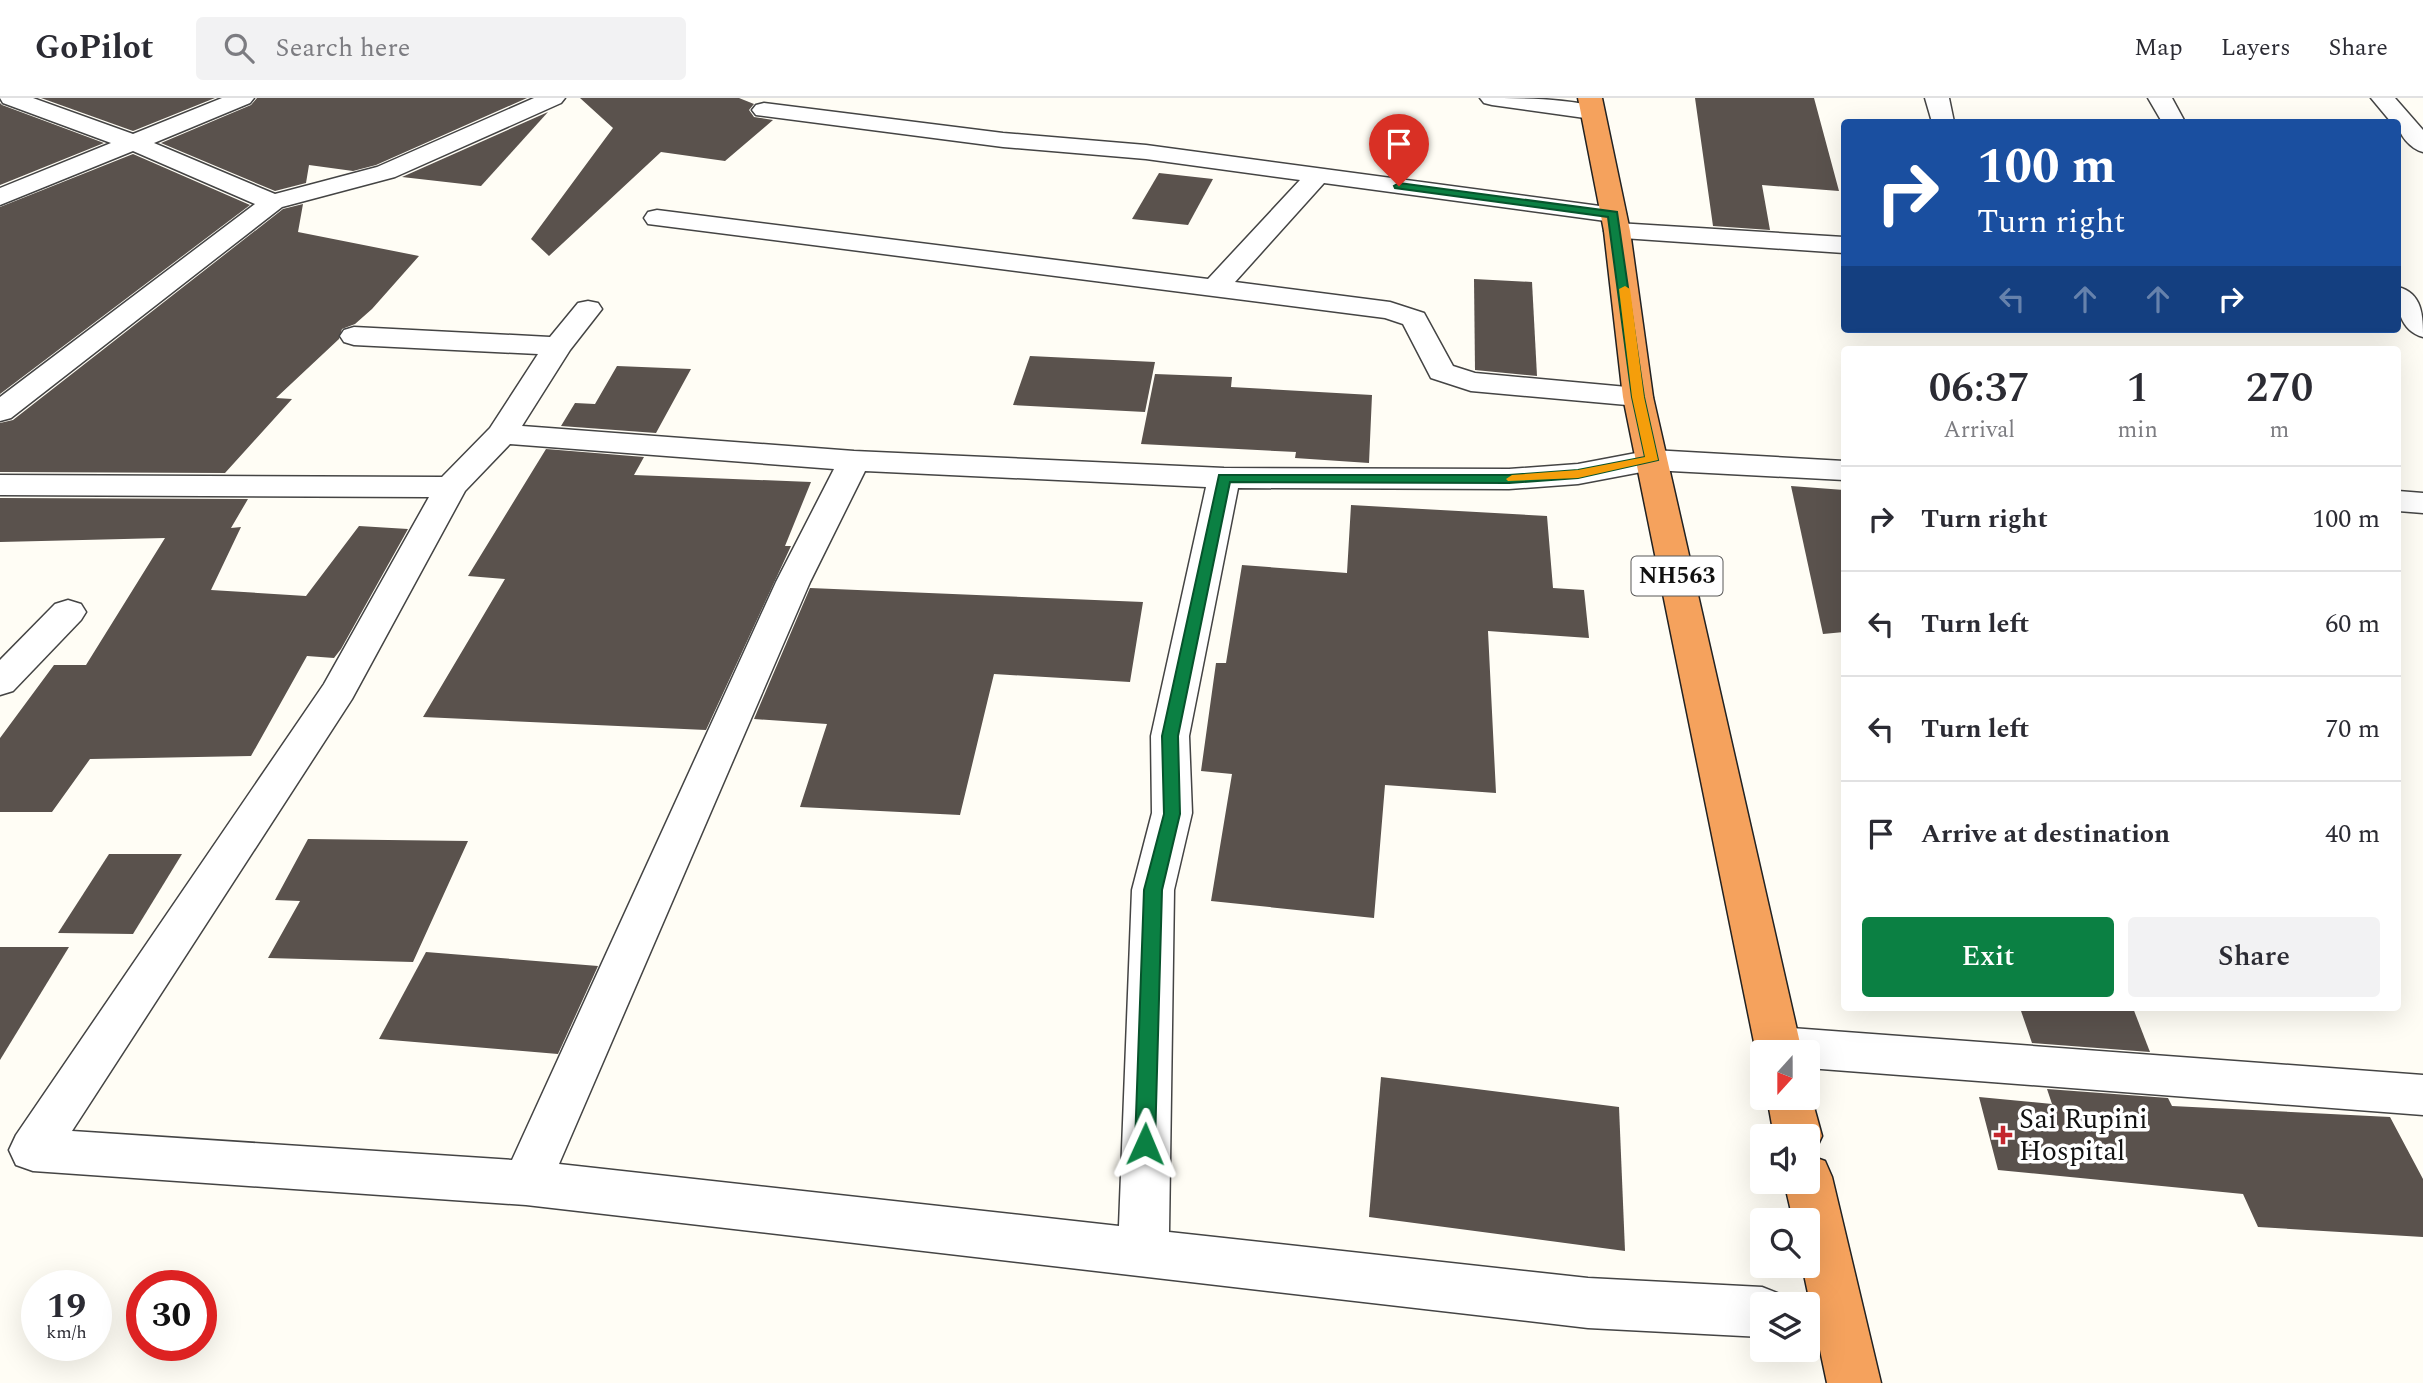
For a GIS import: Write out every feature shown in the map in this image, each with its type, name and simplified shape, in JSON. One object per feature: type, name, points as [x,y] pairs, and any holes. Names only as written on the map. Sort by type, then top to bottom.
[{"type":"highway","name":"NH563","points":[[1591,105],[1615,223],[1638,397],[1777,1040]]},
{"type":"highway","points":[[1810,1194],[1823,1315],[1854,1383]]},
{"type":"street","points":[[11,98],[130,141],[273,202]]},
{"type":"street","points":[[0,197],[130,141],[242,98]]},
{"type":"street","points":[[0,412],[273,202],[386,172],[553,98]]},
{"type":"street","points":[[1492,98],[1591,105]]},
{"type":"street","points":[[1937,98],[1942,119]]},
{"type":"street","points":[[2160,98],[2171,119]]},
{"type":"street","points":[[2383,98],[2401,119]]},
{"type":"street","points":[[764,110],[1003,140],[1146,152],[1318,175],[1615,223],[1841,245]]},
{"type":"street","points":[[2401,119],[2423,145]]},
{"type":"street","points":[[1216,288],[1318,175]]},
{"type":"street","points":[[657,218],[1390,310],[1414,319],[1441,372],[1471,382],[1638,397]]},
{"type":"street","points":[[2401,278],[2423,279]]},
{"type":"street","points":[[2401,299],[2423,328]]},
{"type":"street","points":[[589,309],[558,346],[502,434],[451,487],[339,690],[33,1150],[526,1183],[1588,1303],[1750,1311]]},
{"type":"street","points":[[354,336],[558,346]]},
{"type":"street","points":[[502,434],[853,461],[1224,478],[1509,479],[1578,474],[1652,460],[1841,470]]},
{"type":"street","points":[[526,1183],[793,582],[853,461]]},
{"type":"street","points":[[1143,1251],[1153,890],[1172,814],[1170,736],[1224,478]]},
{"type":"street","points":[[0,485],[451,487]]},
{"type":"street","points":[[2401,501],[2423,503]]},
{"type":"street","points":[[0,682],[68,612]]},
{"type":"street","points":[[1820,1052],[2423,1094]]},
{"type":"building","points":[[41,98],[215,98],[133,131]]},
{"type":"building","points":[[257,98],[527,98],[376,165],[353,171],[309,165],[306,183],[275,191],[161,143],[251,105]]},
{"type":"building","points":[[580,98],[739,98],[754,104],[749,110],[754,117],[773,120],[725,161],[661,152],[549,256],[531,239],[613,128]]},
{"type":"building","points":[[1695,98],[1814,98],[1839,191],[1762,185],[1770,230],[1713,226]]},
{"type":"building","points":[[0,103],[2,105],[104,143],[0,185]]},
{"type":"building","points":[[548,112],[481,186],[402,177]]},
{"type":"building","points":[[133,154],[250,205],[0,394],[0,207]]},
{"type":"building","points":[[1159,173],[1213,179],[1188,225],[1132,219]]},
{"type":"building","points":[[303,204],[298,232],[419,256],[372,309],[355,324],[342,329],[339,339],[276,398],[292,399],[225,473],[0,472],[0,423],[13,420],[283,209]]},
{"type":"building","points":[[1474,279],[1532,282],[1537,376],[1475,370]]},
{"type":"building","points":[[1030,356],[1155,362],[1145,412],[1013,405]]},
{"type":"building","points":[[617,366],[691,369],[656,433],[561,426],[575,403],[595,404]]},
{"type":"building","points":[[1155,374],[1232,377],[1231,387],[1372,395],[1369,463],[1295,458],[1296,452],[1141,444]]},
{"type":"building","points":[[546,449],[644,457],[634,475],[811,482],[785,546],[791,546],[706,730],[423,717],[505,579],[468,576]]},
{"type":"building","points":[[1791,486],[1841,490],[1841,632],[1823,634]]},
{"type":"building","points":[[0,498],[248,499],[231,528],[241,527],[211,590],[306,596],[359,526],[408,529],[341,649],[334,658],[307,656],[251,756],[90,759],[52,812],[0,812],[0,738],[54,665],[86,665],[165,538],[0,542]]},
{"type":"building","points":[[1351,505],[1547,516],[1553,588],[1584,590],[1589,638],[1488,631],[1496,793],[1385,785],[1374,918],[1211,901],[1232,774],[1201,771],[1216,663],[1226,663],[1242,565],[1347,573]]},
{"type":"building","points":[[810,588],[1143,602],[1130,682],[994,674],[960,815],[800,807],[827,724],[754,719]]},
{"type":"building","points":[[308,839],[468,841],[413,962],[268,958],[300,901],[275,900]]},
{"type":"building","points":[[109,854],[182,854],[133,934],[58,933]]},
{"type":"building","points":[[0,947],[69,947],[0,1060]]},
{"type":"building","points":[[426,952],[598,966],[558,1054],[379,1039]]},
{"type":"building","points":[[2021,1011],[2134,1011],[2150,1052],[2032,1043]]},
{"type":"building","points":[[1381,1077],[1619,1107],[1625,1251],[1369,1217]]},
{"type":"building","points":[[2047,1089],[2168,1098],[2172,1106],[2390,1117],[2423,1179],[2423,1237],[2258,1227],[2243,1194],[1998,1170],[1979,1097],[2052,1104]]},
{"type":"slow traffic","points":[[1512,479],[1578,474],[1652,460],[1638,397],[1625,289]]},
{"type":"place","name":"Sai Rupini Hospital","points":[[2003,1135]]},
{"type":"route","points":[[1145,1144],[1153,890],[1172,814],[1170,736],[1224,478],[1509,479],[1578,474],[1652,460],[1638,397],[1618,231],[1613,214],[1399,186]]}]
